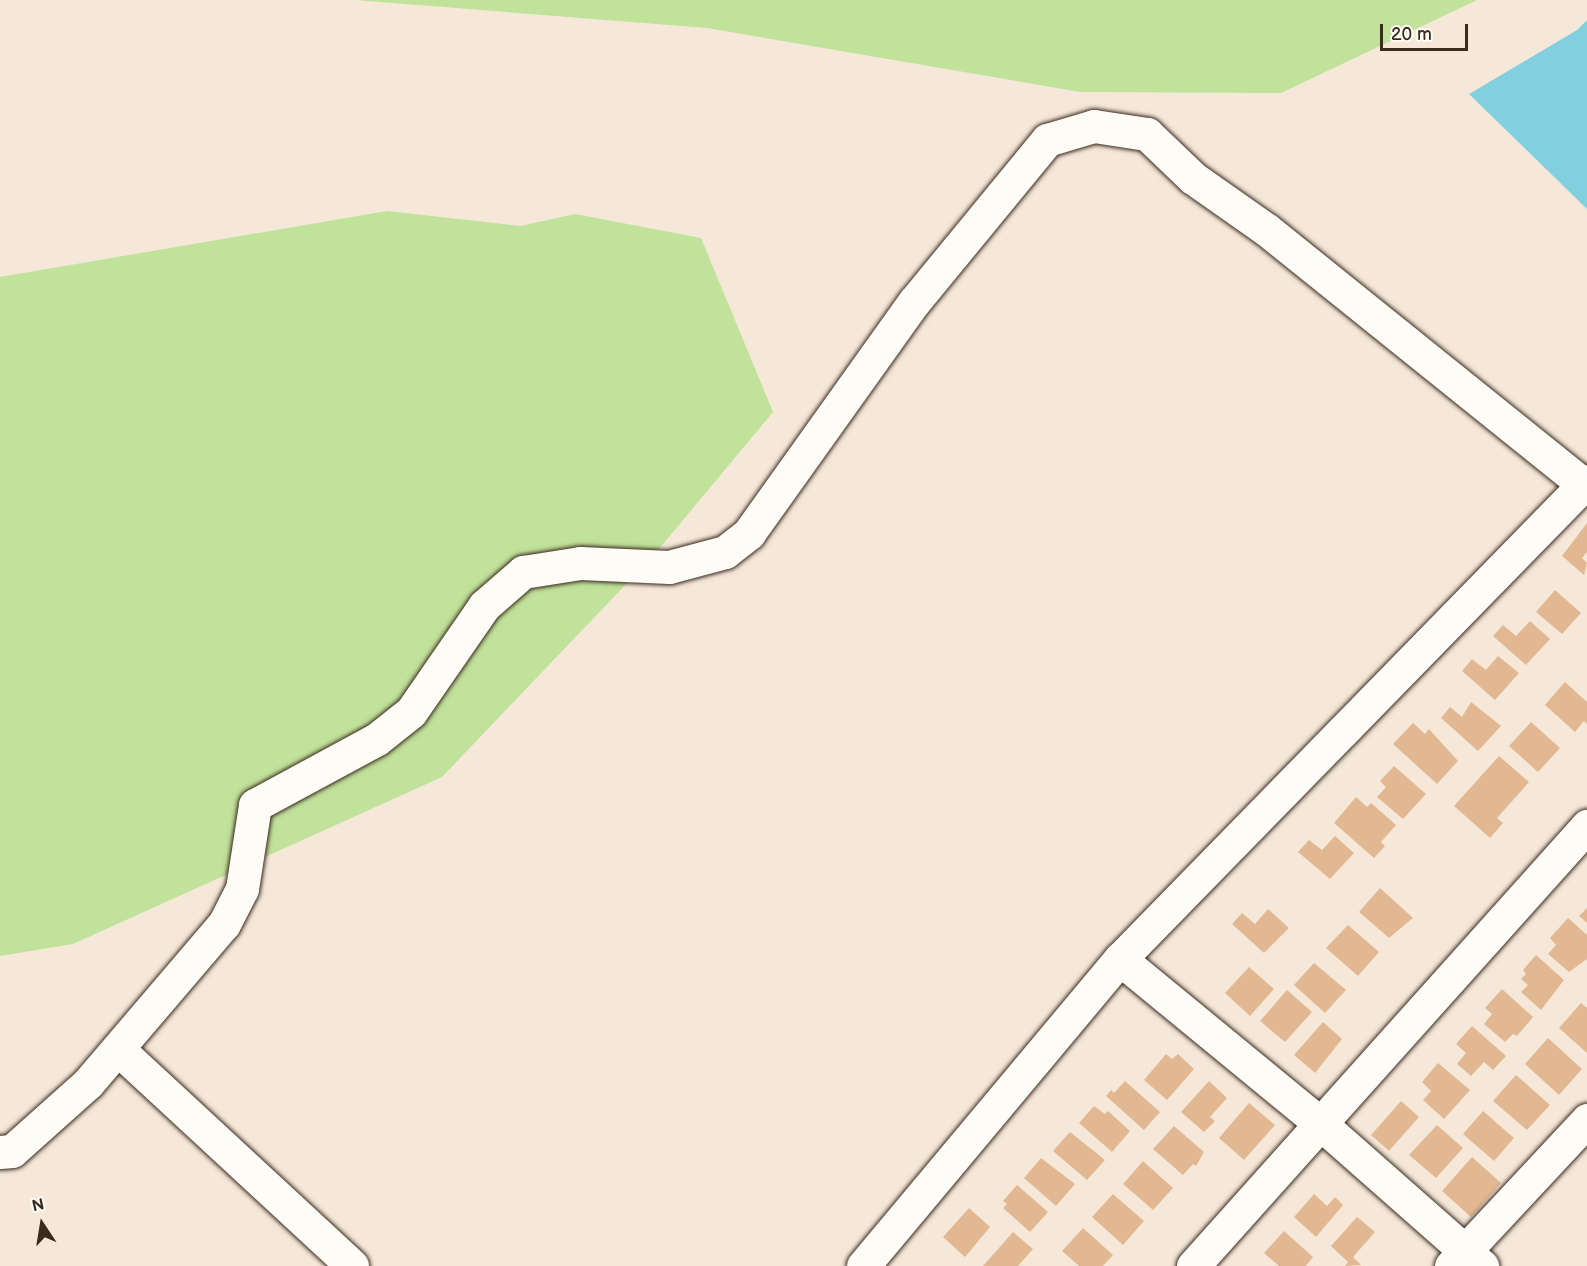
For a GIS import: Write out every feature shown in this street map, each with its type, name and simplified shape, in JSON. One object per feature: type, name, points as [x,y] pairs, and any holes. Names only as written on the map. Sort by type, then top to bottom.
[{"type":"street","points":[[0,1152],[12,1151],[88,1083],[224,924],[242,889],[255,805],[377,739],[411,712],[484,606],[523,572],[580,563],[669,567],[725,552],[749,533],[914,302],[1047,140],[1094,126],[1147,134],[1193,178],[1267,230],[1586,484],[1120,959],[863,1266]]},
{"type":"street","points":[[1193,1266],[1587,826]]},
{"type":"street","points":[[1120,959],[1321,1124],[1465,1261],[1587,1120]]},
{"type":"street","points":[[118,1049],[352,1266]]},
{"type":"green space","points":[[355,0],[1477,0],[1281,93],[1080,92],[707,28]]},
{"type":"green space","points":[[387,211],[520,226],[575,214],[701,238],[773,412],[653,556],[442,777],[73,944],[0,956],[0,277]]},
{"type":"water","points":[[1587,20],[1587,209],[1469,94],[1577,30]]},
{"type":"building","points":[[1587,523],[1587,552],[1582,558],[1587,563],[1584,575],[1562,556]]},
{"type":"building","points":[[1555,590],[1581,613],[1562,634],[1536,612]]},
{"type":"building","points":[[1530,621],[1550,639],[1526,665],[1493,636],[1503,625],[1516,636]]},
{"type":"building","points":[[1498,656],[1519,673],[1495,700],[1462,671],[1472,659],[1486,670]]},
{"type":"building","points":[[1565,682],[1587,702],[1587,724],[1584,721],[1575,732],[1545,705]]},
{"type":"building","points":[[1471,702],[1501,726],[1478,751],[1441,718],[1450,707],[1462,717]]},
{"type":"building","points":[[1531,722],[1560,748],[1538,772],[1509,746]]},
{"type":"building","points":[[1413,723],[1425,734],[1429,729],[1458,761],[1437,784],[1393,744]]},
{"type":"building","points":[[1499,756],[1529,782],[1497,818],[1503,823],[1490,838],[1454,806]]},
{"type":"building","points":[[1394,766],[1426,794],[1403,819],[1377,797],[1386,787],[1380,781]]},
{"type":"building","points":[[1356,797],[1367,807],[1371,803],[1396,825],[1381,842],[1385,846],[1374,858],[1334,823]]},
{"type":"building","points":[[1335,836],[1354,853],[1330,879],[1298,852],[1309,840],[1322,850]]},
{"type":"building","points":[[1380,888],[1413,918],[1389,938],[1359,912]]},
{"type":"building","points":[[1587,908],[1587,923],[1579,916]]},
{"type":"building","points":[[1268,909],[1289,928],[1264,953],[1232,924],[1242,913],[1255,924]]},
{"type":"building","points":[[1568,918],[1587,935],[1587,959],[1569,972],[1548,954],[1556,945],[1550,938]]},
{"type":"building","points":[[1348,925],[1379,952],[1358,976],[1326,948]]},
{"type":"building","points":[[1536,955],[1564,980],[1541,1010],[1521,992],[1528,985],[1521,979],[1526,974],[1523,970]]},
{"type":"building","points":[[1314,963],[1346,990],[1325,1013],[1294,985]]},
{"type":"building","points":[[1249,967],[1274,989],[1250,1016],[1225,993]]},
{"type":"building","points":[[1502,989],[1533,1017],[1517,1036],[1513,1034],[1505,1042],[1484,1024],[1492,1014],[1485,1008]]},
{"type":"building","points":[[1287,990],[1312,1012],[1285,1042],[1260,1021]]},
{"type":"building","points":[[1581,1003],[1587,1008],[1587,1053],[1559,1028]]},
{"type":"building","points":[[1323,1022],[1342,1039],[1315,1073],[1294,1055]]},
{"type":"building","points":[[1472,1026],[1506,1056],[1493,1070],[1484,1062],[1471,1076],[1457,1064],[1466,1053],[1456,1044]]},
{"type":"building","points":[[1548,1038],[1582,1069],[1559,1095],[1525,1064]]},
{"type":"building","points":[[1166,1054],[1172,1059],[1178,1054],[1194,1069],[1167,1100],[1144,1080]]},
{"type":"building","points":[[1438,1063],[1470,1090],[1444,1119],[1423,1100],[1431,1091],[1422,1082]]},
{"type":"building","points":[[1516,1075],[1550,1105],[1527,1130],[1493,1101]]},
{"type":"building","points":[[1125,1081],[1160,1112],[1144,1130],[1106,1096],[1111,1090],[1114,1093]]},
{"type":"building","points":[[1209,1081],[1227,1098],[1210,1117],[1215,1121],[1204,1132],[1181,1112]]},
{"type":"building","points":[[1401,1101],[1419,1117],[1389,1151],[1371,1135]]},
{"type":"building","points":[[1249,1103],[1275,1125],[1244,1160],[1219,1138]]},
{"type":"building","points":[[1094,1106],[1105,1114],[1108,1111],[1130,1131],[1112,1152],[1079,1123]]},
{"type":"building","points":[[1483,1111],[1514,1138],[1494,1161],[1463,1134]]},
{"type":"building","points":[[1437,1125],[1463,1148],[1436,1178],[1409,1155]]},
{"type":"building","points":[[1174,1126],[1204,1152],[1196,1166],[1193,1164],[1183,1175],[1153,1149]]},
{"type":"building","points":[[1070,1132],[1105,1160],[1087,1180],[1053,1151]]},
{"type":"building","points":[[1472,1157],[1501,1183],[1471,1217],[1442,1191]]},
{"type":"building","points":[[1041,1158],[1075,1184],[1056,1206],[1024,1178]]},
{"type":"building","points":[[1143,1161],[1173,1188],[1153,1210],[1123,1184]]},
{"type":"building","points":[[1017,1185],[1048,1212],[1030,1232],[1003,1208],[1007,1204],[1003,1201]]},
{"type":"building","points":[[1113,1194],[1144,1221],[1123,1245],[1092,1217]]},
{"type":"building","points":[[1314,1194],[1327,1206],[1335,1197],[1343,1205],[1316,1237],[1294,1217]]},
{"type":"building","points":[[969,1208],[990,1227],[965,1257],[943,1237]]},
{"type":"building","points":[[1357,1217],[1375,1232],[1353,1257],[1361,1265],[1345,1266],[1348,1262],[1331,1246]]},
{"type":"building","points":[[1083,1228],[1113,1255],[1103,1266],[1079,1266],[1062,1251]]},
{"type":"building","points":[[1284,1231],[1313,1257],[1306,1266],[1279,1266],[1264,1253]]},
{"type":"building","points":[[1013,1232],[1033,1249],[1018,1266],[983,1266]]}]
